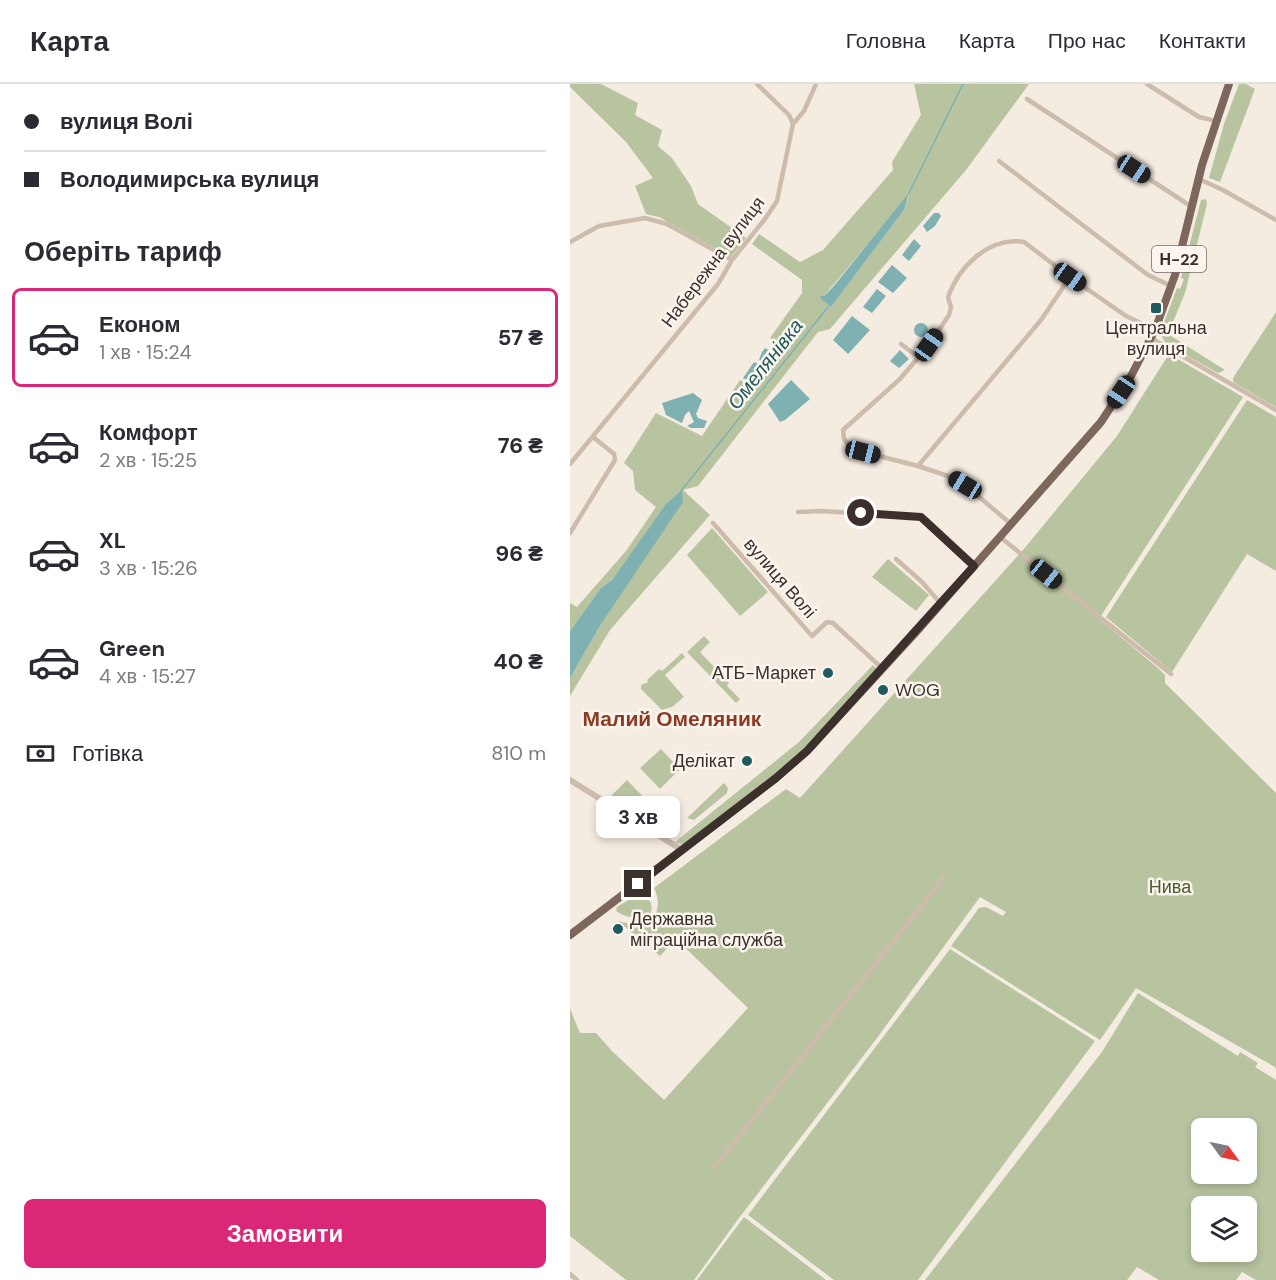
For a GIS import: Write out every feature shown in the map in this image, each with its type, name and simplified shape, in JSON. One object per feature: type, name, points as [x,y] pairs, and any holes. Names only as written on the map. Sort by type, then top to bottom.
[{"type":"main road","name":"Н-22","points":[[570,935],[776,778],[807,751],[1101,422],[1131,376],[1155,330],[1171,286],[1199,179],[1229,84]]},
{"type":"street","points":[[757,84],[789,115],[793,124]]},
{"type":"street","name":"Набережна вулиця","points":[[570,464],[718,284],[732,260],[777,201],[793,124],[804,111],[816,84]]},
{"type":"street","points":[[1147,84],[1199,117],[1216,121]]},
{"type":"street","points":[[1027,99],[1192,207]]},
{"type":"street","points":[[999,161],[1148,275],[1171,286]]},
{"type":"street","points":[[1199,179],[1276,220]]},
{"type":"street","points":[[570,242],[599,226],[645,218],[667,224],[732,260]]},
{"type":"street","points":[[1011,524],[965,485],[951,477],[863,452],[849,445],[844,439],[843,430],[900,379],[918,357],[949,315],[951,307],[948,297],[964,267],[994,244],[1024,242],[1126,316],[1155,330]]},
{"type":"street","points":[[918,466],[1041,320],[1070,277]]},
{"type":"street","points":[[1151,338],[1276,410]]},
{"type":"street","points":[[901,344],[918,357]]},
{"type":"street","points":[[570,533],[615,460],[614,454],[593,437]]},
{"type":"street","points":[[798,512],[821,511],[921,517],[974,566]]},
{"type":"street","name":"вулиця Волі","points":[[713,523],[812,636],[827,622],[833,623],[882,669]]},
{"type":"street","points":[[1000,537],[1171,674]]},
{"type":"street","points":[[896,559],[922,582],[940,604]]},
{"type":"street","points":[[570,780],[682,850]]},
{"type":"street","points":[[714,1167],[944,877]]},
{"type":"street","points":[[570,1274],[577,1280]]},
{"type":"green space","points":[[570,84],[601,84],[638,103],[635,115],[662,130],[658,146],[672,158],[691,186],[698,204],[746,238],[731,257],[659,217],[646,214],[635,186],[653,178],[626,142],[570,87]]},
{"type":"green space","points":[[914,84],[1029,84],[966,170],[830,329],[818,332],[698,486],[683,490],[710,515],[610,630],[570,696],[570,678],[601,624],[613,579],[601,588],[570,631],[570,603],[577,607],[626,551],[656,507],[635,490],[633,471],[624,463],[656,413],[702,436],[740,380],[755,389],[784,349],[770,338],[802,293],[802,280],[752,244],[759,234],[800,262],[823,250],[893,170],[892,162],[921,115]],"holes":[[[909,195],[904,210],[831,307],[824,296]]]},
{"type":"green space","points":[[1239,84],[1246,84],[1255,89],[1220,182],[1209,178],[1224,124]]},
{"type":"green space","points":[[1206,199],[1207,204],[1185,293],[1168,334],[1225,370],[1218,373],[1166,344],[1160,333],[1177,288],[1180,289],[1184,279],[1181,278],[1201,200]]},
{"type":"green space","points":[[1276,312],[1276,407],[1233,382],[1233,378]]},
{"type":"green space","name":"Нива","points":[[1169,354],[1243,397],[1099,619],[1158,668],[1165,675],[1165,683],[1276,793],[1276,1070],[1275,1067],[1136,988],[1100,1040],[951,946],[979,908],[986,907],[1003,916],[1006,912],[980,897],[877,1038],[694,1280],[626,1280],[570,1236],[570,1009],[580,1033],[596,1033],[664,1100],[748,1008],[676,939],[660,956],[618,921],[639,926],[649,925],[658,907],[654,888],[786,789],[800,798],[1023,550],[1117,436]]},
{"type":"green space","points":[[1247,400],[1276,417],[1276,571],[1247,554],[1172,672],[1106,617]]},
{"type":"green space","points":[[712,528],[768,592],[740,616],[687,555]]},
{"type":"green space","points":[[888,559],[929,595],[916,611],[872,577]]},
{"type":"green space","points":[[704,636],[710,642],[700,652],[729,683],[727,686],[740,699],[736,703],[687,652]]},
{"type":"green space","points":[[682,653],[685,657],[665,675],[684,697],[672,707],[662,710],[641,689],[641,685],[648,682],[647,680],[659,669],[662,671]]},
{"type":"green space","points":[[873,665],[878,670],[805,749],[683,845],[675,842],[799,742]]},
{"type":"green space","points":[[661,749],[680,769],[660,789],[640,768]]},
{"type":"green space","points":[[627,780],[650,804],[654,801],[657,803],[648,822],[610,797]]},
{"type":"green space","points":[[724,783],[728,788],[727,793],[694,820],[687,818]]},
{"type":"green space","points":[[638,894],[646,897],[652,906],[648,917],[631,917],[616,911],[617,907]]},
{"type":"green space","points":[[950,949],[1095,1041],[918,1280],[834,1280],[748,1215]]},
{"type":"green space","points":[[1138,993],[1238,1056],[1240,1052],[1258,1063],[1255,1067],[1276,1080],[1276,1280],[1256,1280],[1242,1272],[1236,1280],[1159,1280],[1137,1267],[1127,1280],[925,1280],[1102,1052]]},
{"type":"green space","points":[[744,1217],[826,1280],[697,1280]]},
{"type":"water","points":[[909,193],[904,210],[831,307],[820,296],[824,296],[833,287]]},
{"type":"water","points":[[934,213],[939,213],[941,216],[935,226],[927,232],[923,226]]},
{"type":"water","points":[[914,239],[921,246],[909,261],[902,255]]},
{"type":"water","points":[[892,265],[907,278],[893,293],[878,282]]},
{"type":"water","points":[[877,289],[886,296],[872,313],[863,307]]},
{"type":"water","points":[[852,316],[870,330],[848,354],[833,340]]},
{"type":"water","points":[[921,323],[926,325],[928,330],[926,335],[921,337],[916,335],[914,330],[916,325]]},
{"type":"water","points":[[765,348],[775,354],[774,361],[769,366],[759,360]]},
{"type":"water","points":[[900,350],[909,359],[899,368],[890,361]]},
{"type":"water","points":[[754,362],[765,367],[763,378],[755,385],[743,378]]},
{"type":"water","points":[[791,380],[810,399],[780,422],[768,404]]},
{"type":"water","points":[[693,393],[702,400],[696,414],[698,418],[707,421],[704,428],[687,426],[694,422],[689,411],[682,423],[666,415],[662,403]]},
{"type":"water","points":[[682,490],[683,502],[601,624],[570,678],[570,631],[601,588],[613,579],[666,504]]},
{"type":"waterway","name":"Омелянівка","points":[[909,193],[963,84]]},
{"type":"waterway","name":"Омелянівка","points":[[681,491],[828,307]]},
{"type":"place","name":"Центральна вулиця","points":[[1156,308]]},
{"type":"place","name":"АТБ-Маркет","points":[[828,673]]},
{"type":"place","name":"WOG","points":[[883,690]]},
{"type":"place","name":"Делікат","points":[[747,761]]},
{"type":"place","name":"Державна міграційна служба","points":[[618,929]]},
{"type":"district","name":"Малий Омеляник","points":[[672,719]]},
{"type":"route","points":[[638,884],[776,778],[807,751],[974,566],[921,517],[861,513]]}]
